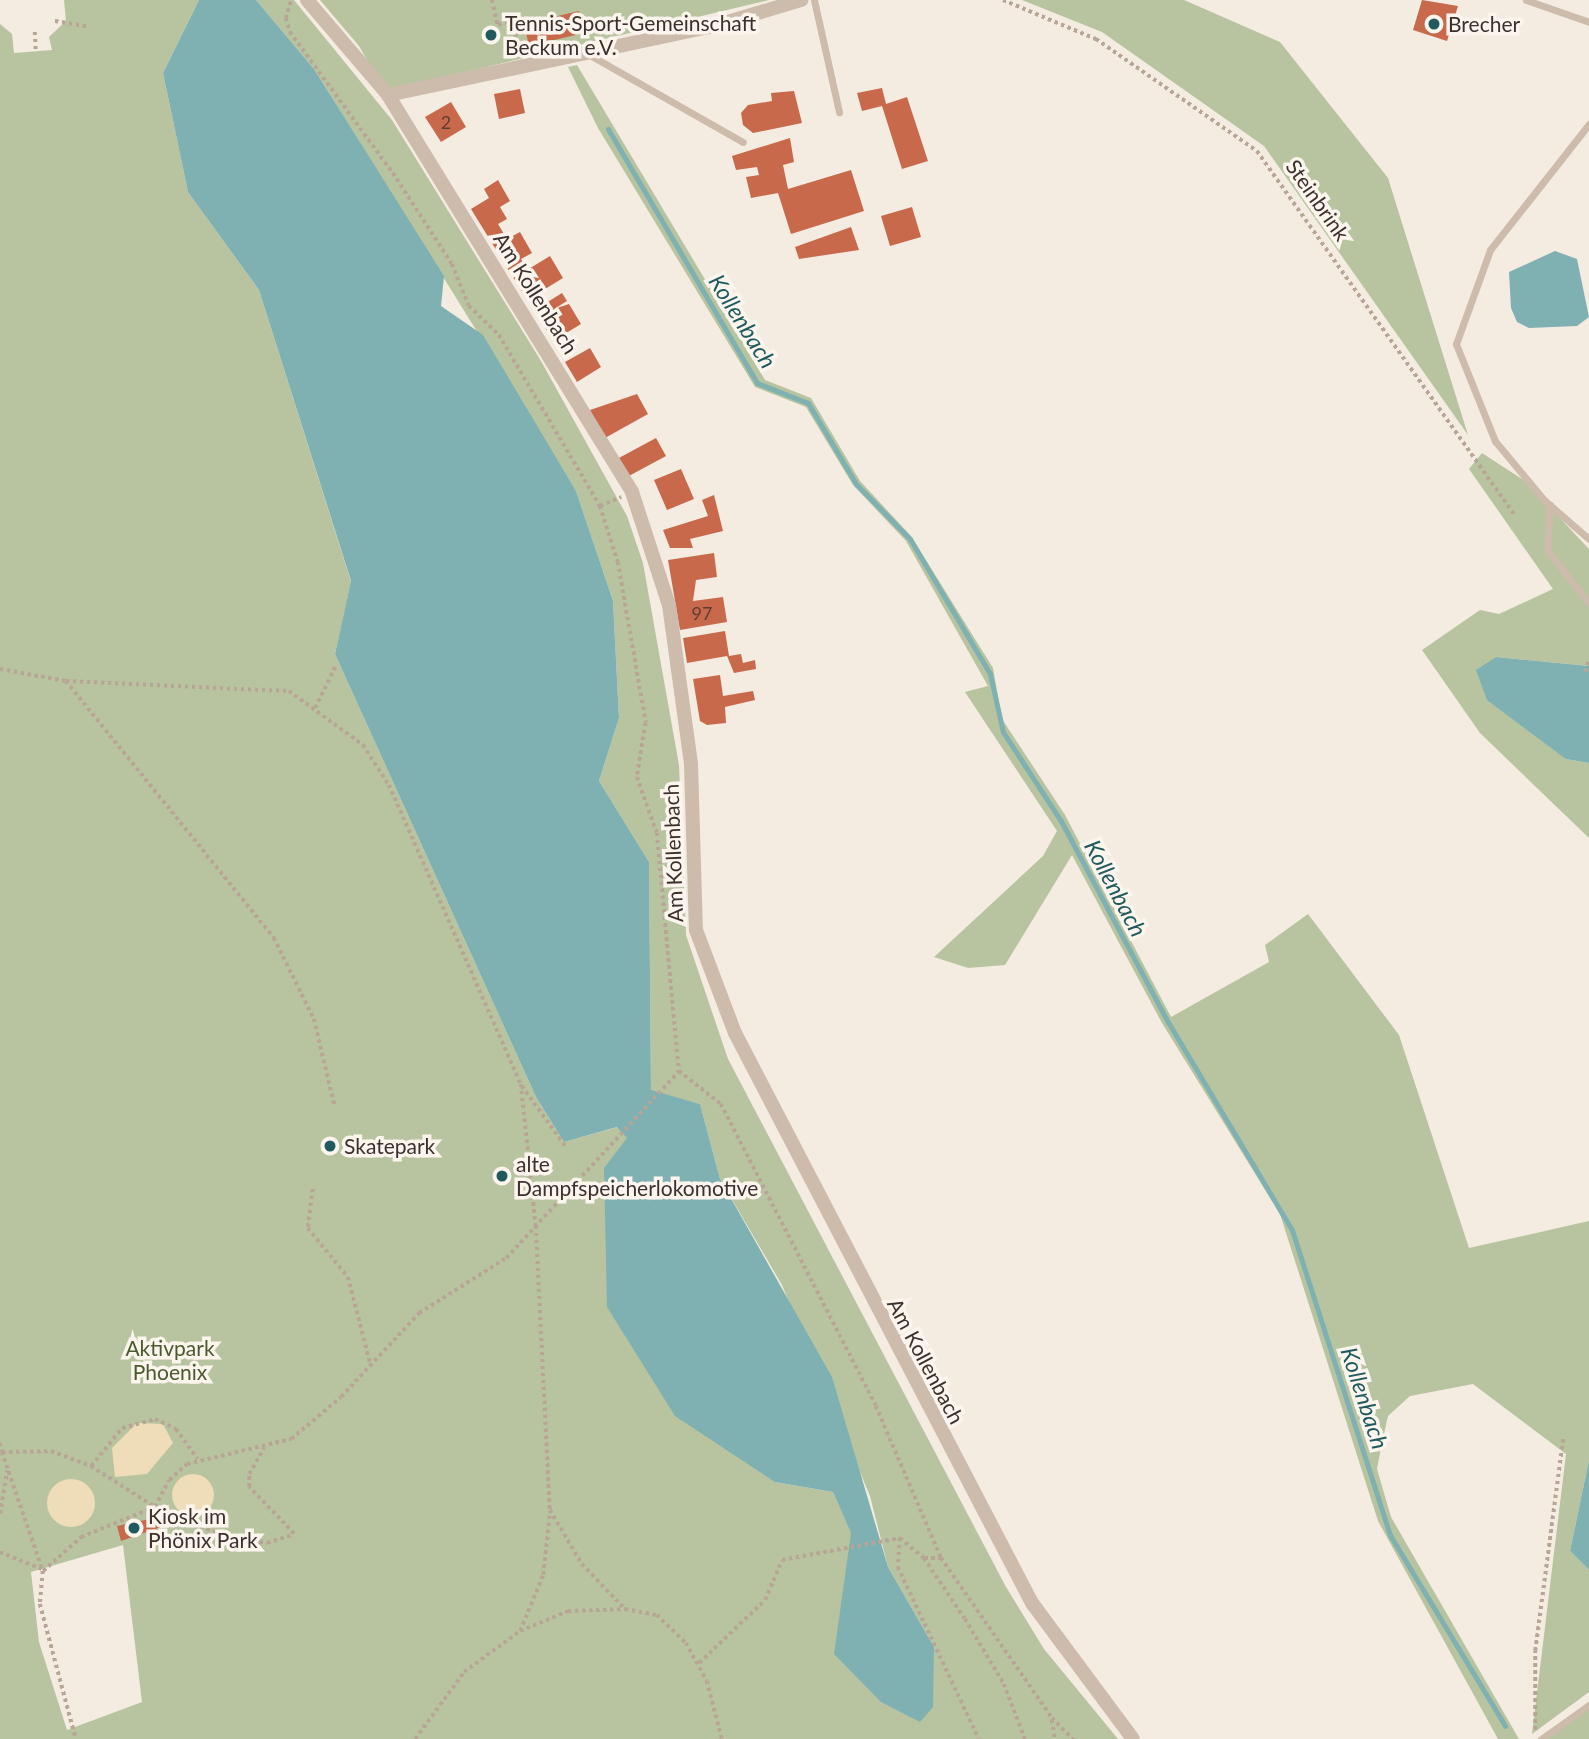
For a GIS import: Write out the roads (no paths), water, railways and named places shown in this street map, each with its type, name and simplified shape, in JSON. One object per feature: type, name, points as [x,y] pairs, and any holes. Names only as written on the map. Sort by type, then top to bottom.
[{"type":"street","name":"Am Kollenbach","points":[[307,0],[388,95],[632,492],[669,605],[691,764],[696,930],[735,1033],[1032,1603],[1133,1739]]},
{"type":"street","points":[[388,95],[587,54],[801,0]]},
{"type":"lane","points":[[814,0],[839,112]]},
{"type":"lane","points":[[1526,0],[1589,22]]},
{"type":"lane","points":[[587,54],[743,142]]},
{"type":"lane","points":[[1589,124],[1490,250],[1455,344],[1496,441],[1550,505],[1589,539]]},
{"type":"lane","points":[[1550,505],[1547,551],[1589,603]]},
{"type":"lane","points":[[1541,1739],[1589,1705]]},
{"type":"water","points":[[199,0],[256,0],[314,69],[444,276],[441,306],[483,335],[576,491],[613,601],[619,718],[599,781],[649,862],[651,1090],[700,1104],[720,1179],[832,1377],[888,1567],[934,1647],[933,1707],[920,1722],[881,1702],[834,1654],[851,1533],[833,1492],[775,1482],[675,1416],[607,1307],[604,1168],[627,1138],[617,1127],[564,1142],[536,1097],[335,654],[351,581],[259,290],[188,192],[163,73]]},
{"type":"water","points":[[1555,251],[1577,259],[1589,317],[1577,326],[1529,328],[1517,322],[1511,308],[1509,272]]},
{"type":"water","points":[[1496,657],[1589,666],[1589,763],[1566,759],[1487,700],[1476,670]]},
{"type":"water","points":[[1589,1460],[1589,1570],[1570,1551]]},
{"type":"waterway","name":"Kollenbach","points":[[608,129],[757,383],[808,403],[856,484],[910,539],[990,674],[1003,732],[1061,821],[1168,1022],[1292,1230],[1390,1535],[1505,1726]]},
{"type":"place","name":"Brecher","points":[[1434,24]]},
{"type":"place","name":"Tennis-Sport-Gemeinschaft Beckum e.V.","points":[[491,35]]},
{"type":"place","name":"Skatepark","points":[[330,1146]]},
{"type":"place","name":"alte Dampfspeicherlokomotive","points":[[502,1176]]},
{"type":"place","name":"Kiosk im Phönix Park","points":[[134,1528]]},
{"type":"park label","name":"Aktivpark Phoenix","points":[[170,1360]]}]
